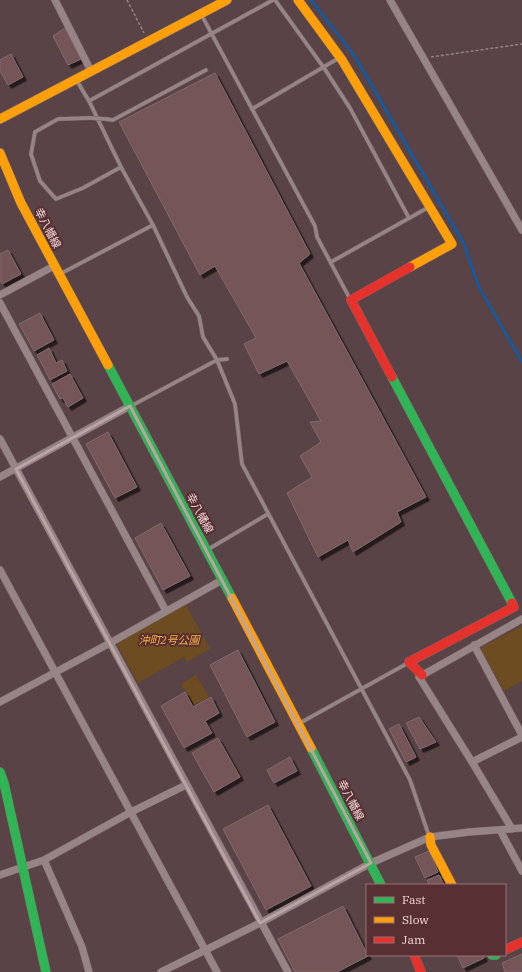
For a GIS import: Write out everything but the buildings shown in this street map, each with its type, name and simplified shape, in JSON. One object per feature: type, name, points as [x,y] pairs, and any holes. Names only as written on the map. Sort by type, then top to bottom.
[{"type":"street","points":[[55,0],[91,71]]},
{"type":"street","points":[[0,119],[227,0]]},
{"type":"street","points":[[298,0],[340,57],[452,244],[351,300],[514,607],[409,662],[422,675]]},
{"type":"street","points":[[390,0],[522,230]]},
{"type":"street","name":"幸八幡線","points":[[0,153],[22,203],[54,266],[298,723],[381,884]]},
{"type":"street","points":[[0,295],[54,266]]},
{"type":"street","points":[[0,303],[166,611]]},
{"type":"street","points":[[0,477],[130,406]]},
{"type":"street","points":[[0,439],[260,923],[288,972]]},
{"type":"street","points":[[0,570],[217,972]]},
{"type":"street","points":[[0,702],[110,643],[222,580]]},
{"type":"street","points":[[512,829],[419,677],[522,619]]},
{"type":"street","points":[[472,762],[522,736],[474,645]]},
{"type":"street","points":[[0,772],[24,867],[46,972]]},
{"type":"street","points":[[0,875],[44,860],[131,812],[186,785]]},
{"type":"street","points":[[161,972],[260,923],[371,863],[430,837],[522,828]]},
{"type":"street","points":[[500,830],[522,871]]},
{"type":"street","points":[[430,837],[431,845],[451,884]]},
{"type":"street","points":[[44,860],[82,947],[89,972]]},
{"type":"street","points":[[506,950],[522,942]]},
{"type":"street","points":[[414,956],[421,972]]},
{"type":"lane","points":[[89,100],[212,35],[274,0],[324,68],[350,108],[409,218]]},
{"type":"lane","points":[[201,14],[315,226],[317,237],[351,300]]},
{"type":"lane","points":[[252,109],[324,68],[340,57]]},
{"type":"lane","points":[[121,167],[84,188],[56,199],[40,181],[32,154],[35,132],[58,119],[90,118],[113,120],[206,70]]},
{"type":"lane","points":[[76,79],[89,100],[121,167],[153,225],[187,297],[199,316],[204,337],[217,360],[235,404],[242,464],[410,780],[430,837]]},
{"type":"lane","points":[[331,262],[430,207]]},
{"type":"lane","points":[[59,275],[153,225]]},
{"type":"lane","points":[[130,406],[217,360],[227,359]]},
{"type":"lane","points":[[206,550],[268,514]]},
{"type":"lane","points":[[298,723],[409,662]]},
{"type":"path","points":[[127,0],[148,42]]},
{"type":"path","points":[[424,58],[522,44]]},
{"type":"highlighted area","points":[[130,406],[371,863],[260,923],[16,469]]},
{"type":"green space","name":"沖町2号公園","points":[[186,605],[210,649],[187,662],[184,657],[138,683],[116,643]]},
{"type":"green space","points":[[522,626],[522,681],[504,691],[482,652],[482,647]]},
{"type":"green space","points":[[196,675],[209,697],[194,705],[181,684]]},
{"type":"waterway","points":[[311,0],[354,55],[464,244],[479,287],[522,362]]},
{"type":"traffic: fast","points":[[108,365],[232,598]]},
{"type":"traffic: fast","points":[[392,377],[512,603]]},
{"type":"traffic: fast","points":[[311,748],[380,884]]},
{"type":"traffic: fast","points":[[0,772],[4,783],[46,972]]},
{"type":"traffic: slow","points":[[0,119],[227,0]]},
{"type":"traffic: slow","points":[[298,0],[342,60],[452,244],[410,267]]},
{"type":"traffic: slow","points":[[0,153],[21,203],[108,365]]},
{"type":"traffic: slow","points":[[232,598],[311,748]]},
{"type":"traffic: slow","points":[[430,837],[431,845],[451,884]]},
{"type":"traffic: jam","points":[[392,377],[351,300],[410,267]]},
{"type":"traffic: jam","points":[[422,675],[409,662],[514,607],[512,603]]},
{"type":"traffic: jam","points":[[506,950],[522,942]]},
{"type":"traffic: jam","points":[[414,956],[421,972]]}]
